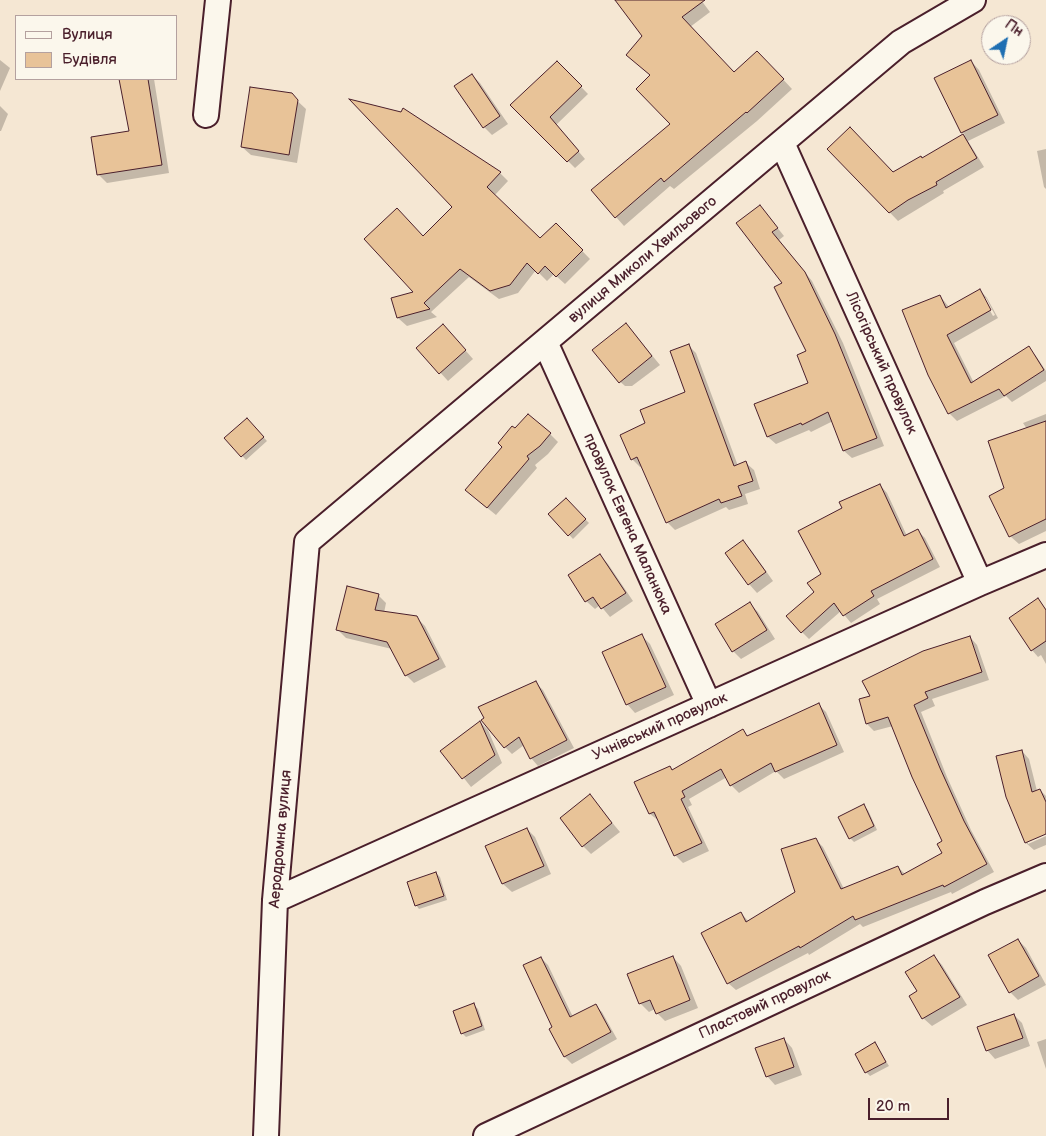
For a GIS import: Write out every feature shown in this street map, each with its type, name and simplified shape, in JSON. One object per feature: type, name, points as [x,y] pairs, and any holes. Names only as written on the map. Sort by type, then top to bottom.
[{"type":"street","points":[[206,115],[218,0]]},
{"type":"street","name":"вулиця Миколи Хвильового","points":[[314,536],[901,42],[973,0]]},
{"type":"street","name":"Лісогірський провулок","points":[[782,143],[980,583]]},
{"type":"street","name":"провулок Евгена Маланюка","points":[[545,342],[709,705]]},
{"type":"street","name":"Аеродромна вулиця","points":[[266,1136],[275,900],[314,536]]},
{"type":"street","name":"Учнівський провулок","points":[[275,900],[1046,555]]},
{"type":"street","name":"Пластовий провулок","points":[[486,1136],[985,902],[1046,876]]},
{"type":"building","points":[[615,0],[705,0],[682,17],[734,72],[757,51],[784,79],[747,113],[664,182],[661,178],[615,218],[591,190],[670,124],[636,89],[650,75],[626,55],[642,36]]},
{"type":"building","points":[[971,60],[998,115],[961,133],[934,78]]},
{"type":"building","points":[[557,61],[582,86],[550,117],[579,151],[567,162],[510,105]]},
{"type":"building","points":[[472,74],[500,116],[483,128],[454,86]]},
{"type":"building","points":[[119,80],[148,80],[162,165],[97,175],[91,137],[129,131]]},
{"type":"building","points":[[250,87],[292,93],[298,100],[289,155],[241,147]]},
{"type":"building","points":[[349,99],[401,112],[403,108],[501,172],[487,187],[540,238],[556,223],[583,250],[556,277],[545,266],[538,274],[527,263],[510,285],[490,291],[460,269],[424,303],[430,309],[397,318],[391,298],[413,292],[364,239],[397,208],[423,236],[452,207]]},
{"type":"building","points":[[850,127],[893,172],[921,156],[922,158],[963,134],[977,158],[936,182],[937,185],[908,200],[889,213],[827,149]]},
{"type":"building","points":[[760,205],[778,228],[772,232],[805,272],[835,334],[877,438],[843,451],[828,412],[802,425],[801,423],[767,437],[754,404],[808,383],[797,355],[806,351],[774,287],[782,283],[736,223]]},
{"type":"building","points":[[980,289],[991,310],[947,335],[971,383],[1029,346],[1044,370],[1004,396],[999,389],[948,414],[928,375],[902,310],[940,295],[946,308]]},
{"type":"building","points":[[626,323],[652,356],[619,383],[592,350]]},
{"type":"building","points":[[443,324],[466,350],[439,374],[416,348]]},
{"type":"building","points":[[689,344],[734,466],[746,461],[753,481],[738,486],[742,496],[721,503],[719,499],[666,523],[637,457],[631,460],[620,435],[645,423],[640,410],[685,392],[670,351]]},
{"type":"building","points":[[528,414],[551,433],[540,446],[527,456],[529,459],[487,508],[465,490],[502,447],[498,443],[512,426],[515,428]]},
{"type":"building","points":[[247,418],[264,437],[241,457],[224,438]]},
{"type":"building","points":[[1046,421],[1046,519],[1009,537],[989,496],[1004,488],[988,441]]},
{"type":"building","points":[[880,484],[904,536],[918,529],[933,559],[871,591],[874,596],[843,616],[834,603],[801,633],[786,616],[814,592],[807,583],[821,574],[798,531],[842,508],[839,502]]},
{"type":"building","points":[[566,498],[586,519],[568,536],[548,514]]},
{"type":"building","points":[[743,540],[766,572],[748,585],[725,553]]},
{"type":"building","points":[[600,554],[626,593],[601,609],[593,597],[585,602],[568,575]]},
{"type":"building","points":[[347,586],[379,594],[375,610],[417,616],[439,659],[405,676],[387,642],[336,630]]},
{"type":"building","points":[[1038,598],[1046,610],[1046,641],[1031,651],[1009,618]]},
{"type":"building","points":[[750,602],[767,630],[732,652],[715,624]]},
{"type":"building","points":[[642,634],[666,687],[626,705],[602,652]]},
{"type":"building","points":[[970,636],[982,672],[925,692],[928,698],[914,705],[964,821],[987,864],[944,887],[943,885],[855,920],[853,916],[800,948],[799,946],[727,984],[701,933],[741,912],[746,922],[795,892],[781,849],[816,838],[841,889],[898,866],[902,875],[942,853],[937,844],[942,841],[912,777],[888,717],[866,724],[859,699],[870,696],[862,681],[923,651]]},
{"type":"building","points":[[536,681],[567,740],[530,759],[519,737],[504,748],[481,720],[484,718],[478,707]]},
{"type":"building","points":[[819,703],[837,745],[775,772],[771,763],[730,786],[721,769],[682,791],[685,797],[681,799],[702,843],[674,856],[654,812],[649,814],[634,782],[670,766],[672,770],[743,729],[747,736]]},
{"type":"building","points":[[480,721],[495,755],[462,779],[440,751]]},
{"type":"building","points":[[1022,750],[1032,792],[1040,789],[1046,802],[1046,834],[1025,843],[1006,797],[996,756]]},
{"type":"building","points":[[590,794],[612,823],[582,847],[560,818]]},
{"type":"building","points":[[864,804],[874,826],[849,839],[838,817]]},
{"type":"building","points":[[527,828],[544,866],[502,884],[485,846]]},
{"type":"building","points":[[436,872],[444,896],[415,906],[407,882]]},
{"type":"building","points":[[1018,939],[1039,976],[1009,993],[988,955]]},
{"type":"building","points":[[934,955],[960,997],[922,1019],[909,996],[917,991],[905,972]]},
{"type":"building","points":[[673,956],[690,1000],[656,1014],[650,1000],[639,1004],[627,974]]},
{"type":"building","points":[[541,957],[570,1017],[596,1004],[611,1032],[564,1057],[549,1029],[552,1027],[523,965]]},
{"type":"building","points":[[474,1003],[482,1026],[461,1034],[453,1011]]},
{"type":"building","points":[[1014,1014],[1023,1038],[986,1051],[977,1027]]},
{"type":"building","points":[[784,1038],[794,1067],[766,1077],[755,1048]]},
{"type":"building","points":[[875,1042],[886,1062],[865,1073],[855,1054]]}]
